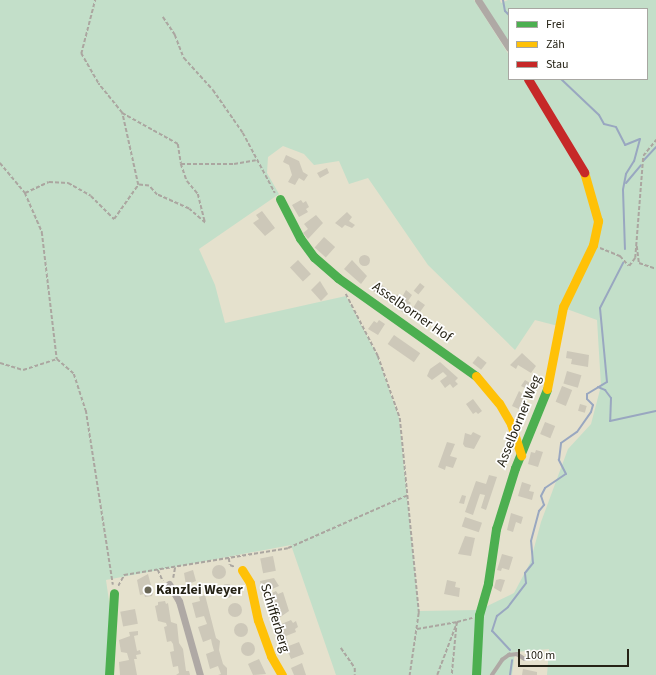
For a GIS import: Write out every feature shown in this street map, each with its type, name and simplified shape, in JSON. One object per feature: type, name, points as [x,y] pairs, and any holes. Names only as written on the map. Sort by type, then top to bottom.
[{"type":"street","points":[[478,0],[508,46]]},
{"type":"street","name":"Asselborner Weg","points":[[476,675],[479,615],[488,583],[496,529],[521,455],[551,380],[563,308],[593,245],[598,221],[584,173],[529,80]]},
{"type":"street","name":"Asselborner Hof","points":[[280,199],[300,238],[314,257],[338,278],[458,361],[482,382],[499,403],[511,424],[521,455]]},
{"type":"street","name":"Schifferberg","points":[[242,570],[250,583],[258,620],[270,656],[282,675]]},
{"type":"street","points":[[169,584],[179,601],[200,675]]},
{"type":"street","points":[[109,675],[114,593]]},
{"type":"lane","points":[[492,675],[509,655],[517,654],[524,659]]},
{"type":"path","points":[[94,0],[81,54],[98,83],[122,113],[178,144],[181,164],[187,181],[198,194],[205,223],[189,209],[156,195],[149,186],[138,185]]},
{"type":"path","points":[[163,17],[175,34],[184,58],[230,113],[243,133],[273,192],[280,199]]},
{"type":"path","points":[[25,192],[49,182],[68,183],[91,196],[114,219],[138,185],[122,113]]},
{"type":"path","points":[[593,245],[620,256],[629,266],[635,258],[643,156],[656,140]]},
{"type":"path","points":[[181,164],[256,160]]},
{"type":"path","points":[[0,163],[25,192],[42,232],[57,360],[74,374],[86,410],[114,593]]},
{"type":"path","points":[[636,242],[640,263],[656,269]]},
{"type":"path","points":[[349,300],[378,356],[400,418],[419,613],[410,675]]},
{"type":"path","points":[[0,363],[23,370],[57,360]]},
{"type":"path","points":[[114,593],[124,576],[288,548],[408,495]]},
{"type":"path","points":[[229,557],[230,565],[242,570]]},
{"type":"path","points":[[158,570],[162,580],[169,584],[176,575],[175,567]]},
{"type":"path","points":[[417,629],[457,622],[479,615]]},
{"type":"path","points":[[438,675],[457,622]]},
{"type":"path","points":[[452,675],[457,622]]},
{"type":"path","points":[[341,648],[355,668],[355,675]]},
{"type":"green space","points":[[0,0],[474,0],[508,53],[508,80],[526,80],[582,173],[597,220],[592,245],[569,285],[561,307],[558,326],[535,320],[515,350],[428,265],[368,178],[349,184],[339,161],[314,165],[304,154],[283,146],[268,157],[267,173],[279,194],[199,249],[215,285],[225,323],[346,296],[378,357],[399,418],[419,611],[479,610],[514,593],[530,563],[541,522],[568,449],[591,424],[601,386],[597,320],[564,308],[594,248],[600,220],[585,172],[532,80],[648,80],[648,8],[508,8],[508,41],[482,0],[500,0],[501,3],[508,0],[656,0],[656,675],[547,675],[549,649],[515,652],[512,675],[336,675],[291,545],[106,580],[111,615],[110,675],[0,675]]},
{"type":"building","points":[[286,155],[299,161],[303,172],[308,175],[304,181],[299,178],[295,185],[288,182],[292,175],[289,165],[283,162]]},
{"type":"building","points":[[327,168],[329,173],[320,178],[317,173]]},
{"type":"building","points":[[301,200],[303,203],[306,201],[309,207],[306,209],[308,212],[299,217],[292,205]]},
{"type":"building","points":[[262,211],[275,228],[265,236],[253,223],[259,219],[256,215]]},
{"type":"building","points":[[347,212],[352,217],[349,221],[355,225],[352,228],[345,225],[342,228],[335,223]]},
{"type":"building","points":[[316,215],[323,223],[308,239],[303,233],[308,229],[304,224]]},
{"type":"building","points":[[324,237],[335,247],[326,257],[315,247]]},
{"type":"building","points":[[362,255],[366,255],[368,256],[368,264],[362,265],[359,262],[359,258]]},
{"type":"building","points":[[298,260],[311,274],[303,281],[290,268]]},
{"type":"building","points":[[352,260],[367,276],[361,284],[344,269]]},
{"type":"building","points":[[320,281],[328,294],[321,301],[311,290]]},
{"type":"building","points":[[378,282],[390,291],[386,296],[383,294],[380,296],[372,290]]},
{"type":"building","points":[[420,283],[425,287],[418,295],[414,291]]},
{"type":"building","points":[[406,290],[412,295],[408,301],[411,303],[409,305],[413,308],[418,300],[425,305],[417,316],[411,312],[408,316],[392,305],[397,294],[401,299]]},
{"type":"building","points":[[379,320],[385,324],[378,335],[368,329],[374,321],[377,323]]},
{"type":"building","points":[[394,335],[420,353],[414,362],[388,344]]},
{"type":"building","points":[[567,351],[589,355],[588,367],[571,364],[572,359],[566,358]]},
{"type":"building","points":[[522,353],[536,366],[531,373],[518,365],[516,369],[510,365]]},
{"type":"building","points":[[478,356],[487,363],[481,370],[472,363]]},
{"type":"building","points":[[440,362],[458,378],[455,381],[458,384],[453,388],[450,384],[445,388],[440,381],[447,376],[443,372],[432,380],[427,376],[430,369]]},
{"type":"building","points":[[567,371],[581,375],[578,388],[563,383]]},
{"type":"building","points":[[525,380],[530,383],[527,389],[521,386]]},
{"type":"building","points":[[562,386],[572,390],[566,406],[556,402]]},
{"type":"building","points":[[519,391],[526,397],[521,410],[512,406]]},
{"type":"building","points":[[473,399],[482,411],[478,414],[476,412],[473,414],[466,404]]},
{"type":"building","points":[[580,404],[587,406],[585,413],[578,411]]},
{"type":"building","points":[[545,422],[555,426],[550,438],[540,434]]},
{"type":"building","points":[[473,432],[481,436],[474,449],[465,447],[463,444],[465,433],[471,435]]},
{"type":"building","points":[[447,442],[455,444],[450,456],[457,458],[453,468],[446,466],[445,470],[438,467]]},
{"type":"building","points":[[536,450],[543,452],[538,467],[528,464],[531,452],[535,453]]},
{"type":"building","points":[[489,475],[497,477],[486,510],[481,508],[485,495],[480,494],[473,515],[465,512],[476,481],[486,484]]},
{"type":"building","points":[[522,482],[531,485],[529,491],[534,492],[532,500],[518,496]]},
{"type":"building","points":[[462,495],[466,496],[464,504],[459,503]]},
{"type":"building","points":[[511,513],[523,517],[521,524],[516,522],[513,532],[507,530]]},
{"type":"building","points":[[465,517],[482,523],[479,532],[462,526]]},
{"type":"building","points":[[465,536],[475,538],[471,556],[458,554]]},
{"type":"building","points":[[502,554],[513,557],[509,570],[502,568],[501,571],[497,570]]},
{"type":"building","points":[[273,556],[276,571],[263,573],[260,558]]},
{"type":"building","points":[[216,565],[222,565],[226,569],[226,575],[222,579],[216,579],[212,575],[212,569]]},
{"type":"building","points":[[193,570],[196,581],[186,585],[184,573]]},
{"type":"building","points":[[148,574],[153,593],[152,596],[145,597],[144,594],[140,595],[137,580]]},
{"type":"building","points":[[274,578],[279,586],[263,593],[260,581]]},
{"type":"building","points":[[447,580],[456,582],[455,587],[460,588],[459,597],[444,594]]},
{"type":"building","points":[[496,580],[505,580],[501,592],[494,588]]},
{"type":"building","points":[[224,584],[230,584],[234,588],[234,594],[230,598],[224,598],[220,594],[220,588]]},
{"type":"building","points":[[276,591],[278,594],[283,592],[289,611],[279,618],[270,594]]},
{"type":"building","points":[[205,595],[216,638],[220,641],[219,650],[223,664],[227,668],[227,675],[218,675],[221,674],[218,666],[210,669],[206,654],[214,651],[211,639],[203,642],[198,627],[207,624],[204,616],[196,618],[192,603],[200,601],[199,597]]},
{"type":"building","points":[[165,601],[166,604],[168,603],[171,622],[177,624],[179,643],[183,649],[186,671],[189,671],[190,675],[176,675],[179,673],[178,666],[173,667],[170,652],[174,651],[173,644],[171,641],[167,642],[164,627],[167,626],[166,623],[158,621],[155,606],[158,605],[158,602]]},
{"type":"building","points":[[232,603],[238,603],[242,607],[242,613],[238,617],[232,617],[228,613],[228,607]]},
{"type":"building","points":[[135,609],[138,624],[123,627],[120,612]]},
{"type":"building","points":[[291,620],[293,623],[296,621],[298,627],[295,629],[296,632],[286,636],[288,643],[285,644],[286,647],[280,650],[276,639],[283,636],[279,625]]},
{"type":"building","points":[[238,623],[244,623],[248,627],[248,633],[244,637],[238,637],[234,633],[234,627]]},
{"type":"building","points":[[138,631],[138,635],[134,636],[137,651],[140,650],[141,654],[136,655],[137,659],[134,659],[137,675],[120,675],[119,662],[129,660],[127,653],[121,652],[119,640],[130,636],[129,632]]},
{"type":"building","points":[[245,642],[251,642],[255,646],[255,652],[251,656],[245,656],[241,652],[241,646]]},
{"type":"building","points":[[299,642],[304,654],[291,659],[286,647]]},
{"type":"building","points":[[535,651],[542,651],[542,657],[535,657]]},
{"type":"building","points":[[259,659],[266,674],[253,675],[248,664]]},
{"type":"building","points":[[302,663],[306,675],[294,675],[291,668]]},
{"type":"building","points":[[523,669],[537,672],[537,675],[522,675]]},
{"type":"waterway","points":[[503,0],[505,11],[508,14]]},
{"type":"waterway","points":[[562,80],[599,115],[604,124],[616,127],[625,145],[640,139],[634,161],[626,174],[623,190],[625,249]]},
{"type":"waterway","points":[[643,161],[656,147]]},
{"type":"waterway","points":[[626,183],[641,165]]},
{"type":"waterway","points":[[510,650],[492,631],[497,616],[508,607],[526,583],[525,573],[533,563],[531,541],[539,511],[544,505],[541,496],[545,488],[566,474],[559,460],[561,443],[577,432],[591,412],[593,405],[587,399],[587,394],[607,382],[600,308],[623,263]]},
{"type":"waterway","points":[[598,387],[605,390],[611,398],[610,421],[656,411]]},
{"type":"waterway","points":[[510,675],[512,660]]},
{"type":"traffic: fast","points":[[280,199],[300,238],[314,257],[338,278],[476,376]]},
{"type":"traffic: fast","points":[[476,675],[479,615],[488,583],[496,529],[515,468],[547,389]]},
{"type":"traffic: fast","points":[[109,675],[114,593]]},
{"type":"traffic: slow","points":[[547,389],[563,307],[593,245],[598,221],[584,172]]},
{"type":"traffic: slow","points":[[476,376],[499,403],[511,424],[521,455]]},
{"type":"traffic: slow","points":[[242,570],[250,583],[258,620],[271,656],[282,675]]},
{"type":"traffic: jam","points":[[529,80],[584,172]]},
{"type":"place","name":"Kanzlei Weyer","points":[[148,590]]}]
